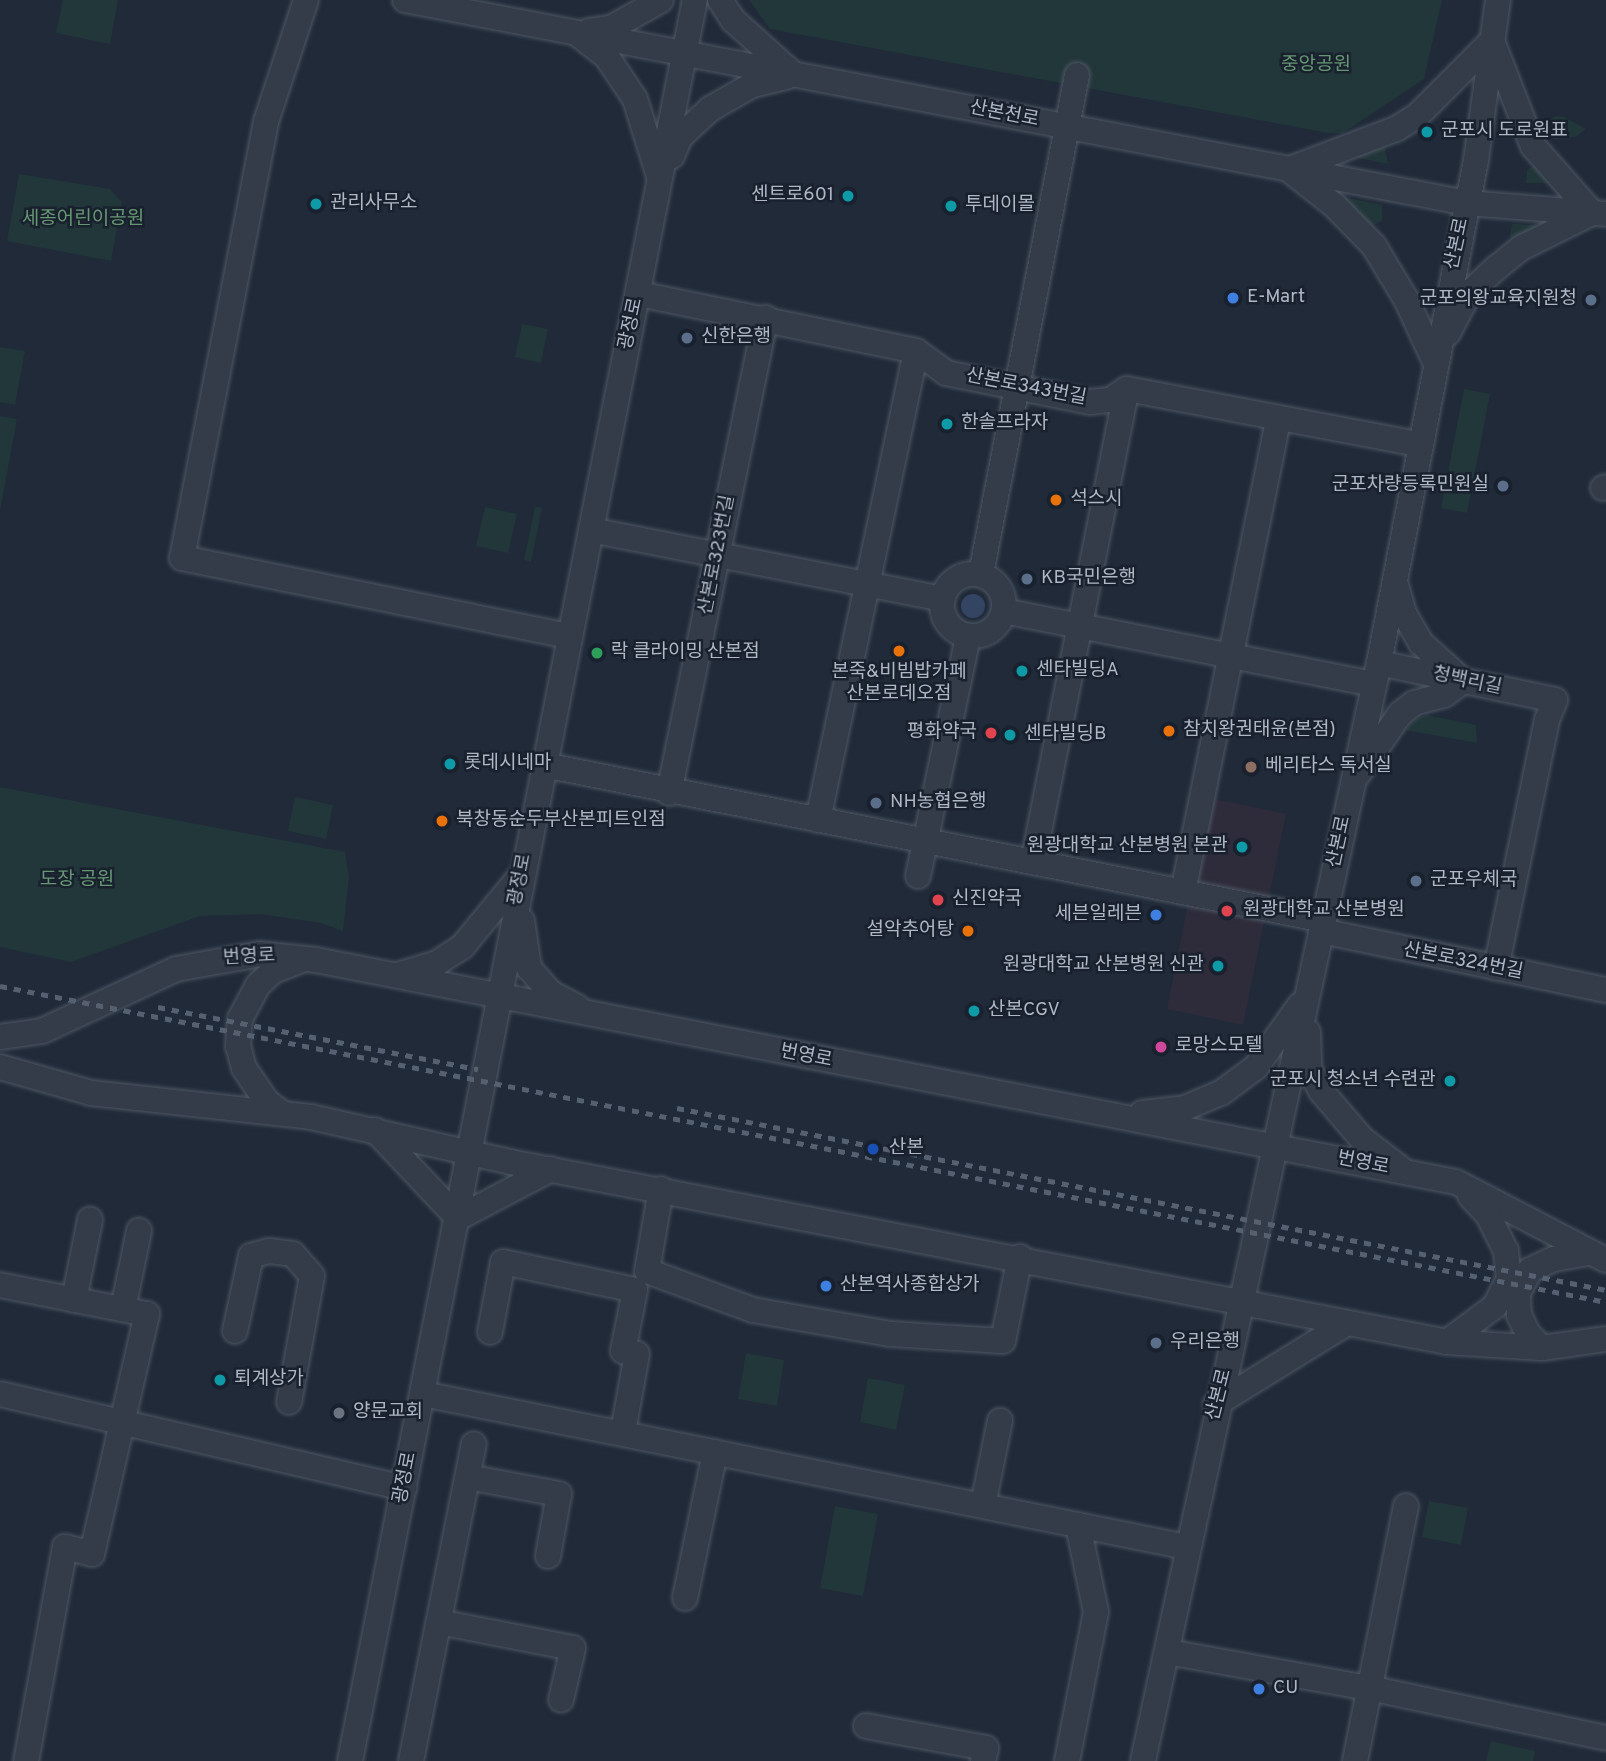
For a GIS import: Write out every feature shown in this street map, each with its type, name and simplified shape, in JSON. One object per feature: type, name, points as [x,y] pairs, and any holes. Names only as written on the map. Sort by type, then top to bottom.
[{"type":"street","points":[[306,0],[266,122],[182,558],[570,636]]},
{"type":"street","name":"산본천로","points":[[405,0],[1467,203],[1599,213]]},
{"type":"street","points":[[576,33],[611,28],[661,0]]},
{"type":"street","name":"광정로","points":[[350,1761],[471,1152],[521,875],[639,295],[695,0]]},
{"type":"street","points":[[720,0],[733,20],[794,75]]},
{"type":"street","name":"산본로","points":[[1143,1761],[1168,1652],[1186,1546],[1216,1404],[1244,1301],[1273,1146],[1376,674],[1434,360],[1467,203],[1498,0]]},
{"type":"street","points":[[576,33],[607,57],[635,99],[661,183]]},
{"type":"street","points":[[1289,169],[1396,129],[1417,116],[1492,41],[1533,146],[1599,213],[1521,248],[1496,268],[1469,293],[1434,360]]},
{"type":"street","points":[[661,183],[680,137],[710,109],[752,85],[794,75]]},
{"type":"street","points":[[981,574],[1077,75]]},
{"type":"street","points":[[1289,169],[1335,206],[1374,246],[1407,301],[1434,360]]},
{"type":"street","name":"산본로343번길","points":[[639,295],[766,318],[916,351],[947,373],[1018,387],[1101,402],[1127,389]]},
{"type":"street","name":"산본로323번길","points":[[669,793],[766,318]]},
{"type":"street","points":[[818,820],[916,351]]},
{"type":"street","points":[[1033,862],[1127,389],[1418,444]]},
{"type":"street","points":[[1183,892],[1278,419]]},
{"type":"street","points":[[591,530],[942,599]]},
{"type":"street","points":[[981,574],[999,587],[1004,611],[990,631],[968,636],[950,626],[942,599],[955,579],[981,574]]},
{"type":"street","points":[[1353,782],[1400,714],[1414,703],[1444,695],[1463,681],[1421,643],[1404,613],[1394,577]]},
{"type":"street","name":"청백리길","points":[[1004,611],[1230,655],[1376,674],[1463,681],[1555,700],[1496,968]]},
{"type":"street","points":[[918,876],[968,636]]},
{"type":"street","points":[[544,765],[669,793],[1183,892],[1323,926]]},
{"type":"street","points":[[398,975],[437,963],[462,947],[521,875]]},
{"type":"street","points":[[521,875],[522,939],[529,968],[551,993],[596,1017]]},
{"type":"street","name":"산본로324번길","points":[[1323,926],[1496,968],[1606,990]]},
{"type":"street","name":"번영로","points":[[0,1037],[42,1031],[176,969],[238,956],[304,958],[596,1017],[1456,1182],[1597,1257]]},
{"type":"street","points":[[282,1113],[267,1102],[244,1068],[238,1046],[240,1019],[258,985],[273,971],[304,958]]},
{"type":"street","points":[[1120,1116],[1185,1108],[1221,1093],[1256,1067],[1307,996]]},
{"type":"street","points":[[1307,996],[1309,1069],[1321,1091],[1362,1139],[1385,1160],[1411,1173]]},
{"type":"street","points":[[0,1067],[91,1094],[282,1113],[374,1130],[551,1169],[1020,1257],[1447,1342],[1542,1348],[1606,1339]]},
{"type":"street","points":[[374,1130],[457,1218],[551,1169]]},
{"type":"street","points":[[1447,1342],[1495,1306],[1508,1279],[1506,1251],[1488,1215],[1456,1182]]},
{"type":"street","points":[[662,1189],[647,1271],[753,1310],[794,1318],[891,1334],[1003,1341],[1020,1257]]},
{"type":"street","points":[[74,1300],[90,1220]]},
{"type":"street","points":[[122,1309],[139,1231]]},
{"type":"street","points":[[235,1331],[251,1256],[269,1251],[293,1254],[312,1276],[289,1402]]},
{"type":"street","points":[[1542,1348],[1528,1334],[1518,1315],[1518,1293],[1531,1270],[1553,1259],[1597,1257]]},
{"type":"street","points":[[490,1332],[503,1262],[635,1290],[623,1351],[637,1354],[623,1432]]},
{"type":"street","points":[[0,1285],[147,1314],[92,1554],[65,1548],[26,1761]]},
{"type":"street","points":[[1216,1404],[1346,1323]]},
{"type":"street","points":[[0,1394],[404,1488]]},
{"type":"street","points":[[423,1394],[1186,1546]]},
{"type":"street","points":[[983,1505],[1000,1420]]},
{"type":"street","points":[[411,1761],[474,1444]]},
{"type":"street","points":[[685,1598],[715,1452]]},
{"type":"street","points":[[468,1477],[559,1494],[548,1556]]},
{"type":"street","points":[[1355,1761],[1406,1506]]},
{"type":"street","points":[[1067,1761],[1096,1612],[1078,1525]]},
{"type":"street","points":[[439,1622],[573,1648],[562,1700]]},
{"type":"street","points":[[1168,1652],[1369,1688],[1606,1738]]},
{"type":"street","points":[[866,1726],[986,1748],[984,1761]]},
{"type":"shaded area","name":"원광대학교 산본병원","points":[[1209,798],[1286,814],[1243,1025],[1167,1009]]},
{"type":"green space","points":[[63,0],[118,0],[110,44],[56,33]]},
{"type":"green space","name":"중앙공원","points":[[749,0],[1442,0],[1424,79],[1343,133],[1328,133],[770,29]]},
{"type":"green space","points":[[1557,116],[1586,129],[1575,137],[1554,139],[1545,121]]},
{"type":"green space","points":[[1384,143],[1388,164],[1349,156]]},
{"type":"green space","points":[[1537,163],[1556,183],[1526,183],[1527,170]]},
{"type":"green space","name":"세종어린이공원","points":[[19,174],[110,189],[122,202],[111,261],[7,241]]},
{"type":"green space","points":[[1338,196],[1382,205],[1382,221],[1369,227]]},
{"type":"green space","points":[[1512,224],[1546,226],[1515,245],[1510,236]]},
{"type":"green space","points":[[522,324],[548,329],[541,363],[515,357]]},
{"type":"green space","points":[[0,347],[25,351],[15,405],[0,402]]},
{"type":"green space","points":[[1464,389],[1490,394],[1467,513],[1441,508]]},
{"type":"green space","points":[[0,416],[17,419],[0,511]]},
{"type":"green space","points":[[485,507],[517,514],[508,553],[476,546]]},
{"type":"green space","points":[[535,507],[542,508],[531,562],[524,560]]},
{"type":"green space","points":[[1427,715],[1476,725],[1477,743],[1406,730],[1414,719]]},
{"type":"green space","name":"도장 공원","points":[[0,787],[345,852],[349,878],[343,931],[321,923],[260,914],[200,916],[71,962],[0,947]]},
{"type":"green space","points":[[295,797],[333,805],[326,839],[288,831]]},
{"type":"green space","points":[[746,1353],[784,1360],[777,1406],[738,1399]]},
{"type":"green space","points":[[868,1378],[905,1385],[896,1430],[860,1422]]},
{"type":"green space","points":[[1429,1501],[1468,1508],[1461,1545],[1422,1537]]},
{"type":"green space","points":[[835,1506],[878,1514],[863,1596],[820,1588]]},
{"type":"green space","points":[[1491,1741],[1535,1751],[1533,1761],[1486,1761]]},
{"type":"water","points":[[973,594],[982,597],[985,606],[982,615],[973,618],[964,615],[961,606],[964,597]]},
{"type":"railway","points":[[0,986],[1606,1302]]},
{"type":"railway","points":[[158,1007],[478,1069]]},
{"type":"railway","points":[[677,1108],[1606,1290]]},
{"type":"place","name":"군포시 도로원표","points":[[1427,132]]},
{"type":"place","name":"센트로601","points":[[848,196]]},
{"type":"place","name":"관리사무소","points":[[316,204]]},
{"type":"place","name":"투데이몰","points":[[951,206]]},
{"type":"place","name":"E-Mart","points":[[1233,298]]},
{"type":"place","name":"군포의왕교육지원청","points":[[1591,300]]},
{"type":"place","name":"신한은행","points":[[687,338]]},
{"type":"place","name":"한솔프라자","points":[[947,424]]},
{"type":"place","name":"군포차량등록민원실","points":[[1503,486]]},
{"type":"place","name":"석스시","points":[[1056,500]]},
{"type":"place","name":"KB국민은행","points":[[1027,579]]},
{"type":"place","name":"본죽&비빔밥카페 산본로데오점","points":[[899,651]]},
{"type":"place","name":"락 클라이밍 산본점","points":[[597,653]]},
{"type":"place","name":"센타빌딩A","points":[[1022,671]]},
{"type":"place","name":"참치왕권태윤(본점)","points":[[1169,731]]},
{"type":"place","name":"평화약국","points":[[991,733]]},
{"type":"place","name":"센타빌딩B","points":[[1010,735]]},
{"type":"place","name":"롯데시네마","points":[[450,764]]},
{"type":"place","name":"베리타스 독서실","points":[[1251,767]]},
{"type":"place","name":"NH농협은행","points":[[876,803]]},
{"type":"place","name":"북창동순두부산본피트인점","points":[[442,821]]},
{"type":"place","name":"원광대학교 산본병원 본관","points":[[1242,847]]},
{"type":"place","name":"군포우체국","points":[[1416,881]]},
{"type":"place","name":"신진약국","points":[[938,900]]},
{"type":"place","name":"원광대학교 산본병원","points":[[1227,911]]},
{"type":"place","name":"세븐일레븐","points":[[1156,915]]},
{"type":"place","name":"설악추어탕","points":[[968,931]]},
{"type":"place","name":"원광대학교 산본병원 신관","points":[[1218,966]]},
{"type":"place","name":"산본CGV","points":[[974,1011]]},
{"type":"place","name":"로망스모텔","points":[[1161,1047]]},
{"type":"place","name":"군포시 청소년 수련관","points":[[1450,1081]]},
{"type":"place","name":"산본","points":[[873,1149]]},
{"type":"place","name":"산본역사종합상가","points":[[826,1286]]},
{"type":"place","name":"우리은행","points":[[1156,1343]]},
{"type":"place","name":"퇴계상가","points":[[220,1380]]},
{"type":"place","name":"양문교회","points":[[339,1413]]},
{"type":"place","name":"CU","points":[[1259,1689]]}]
